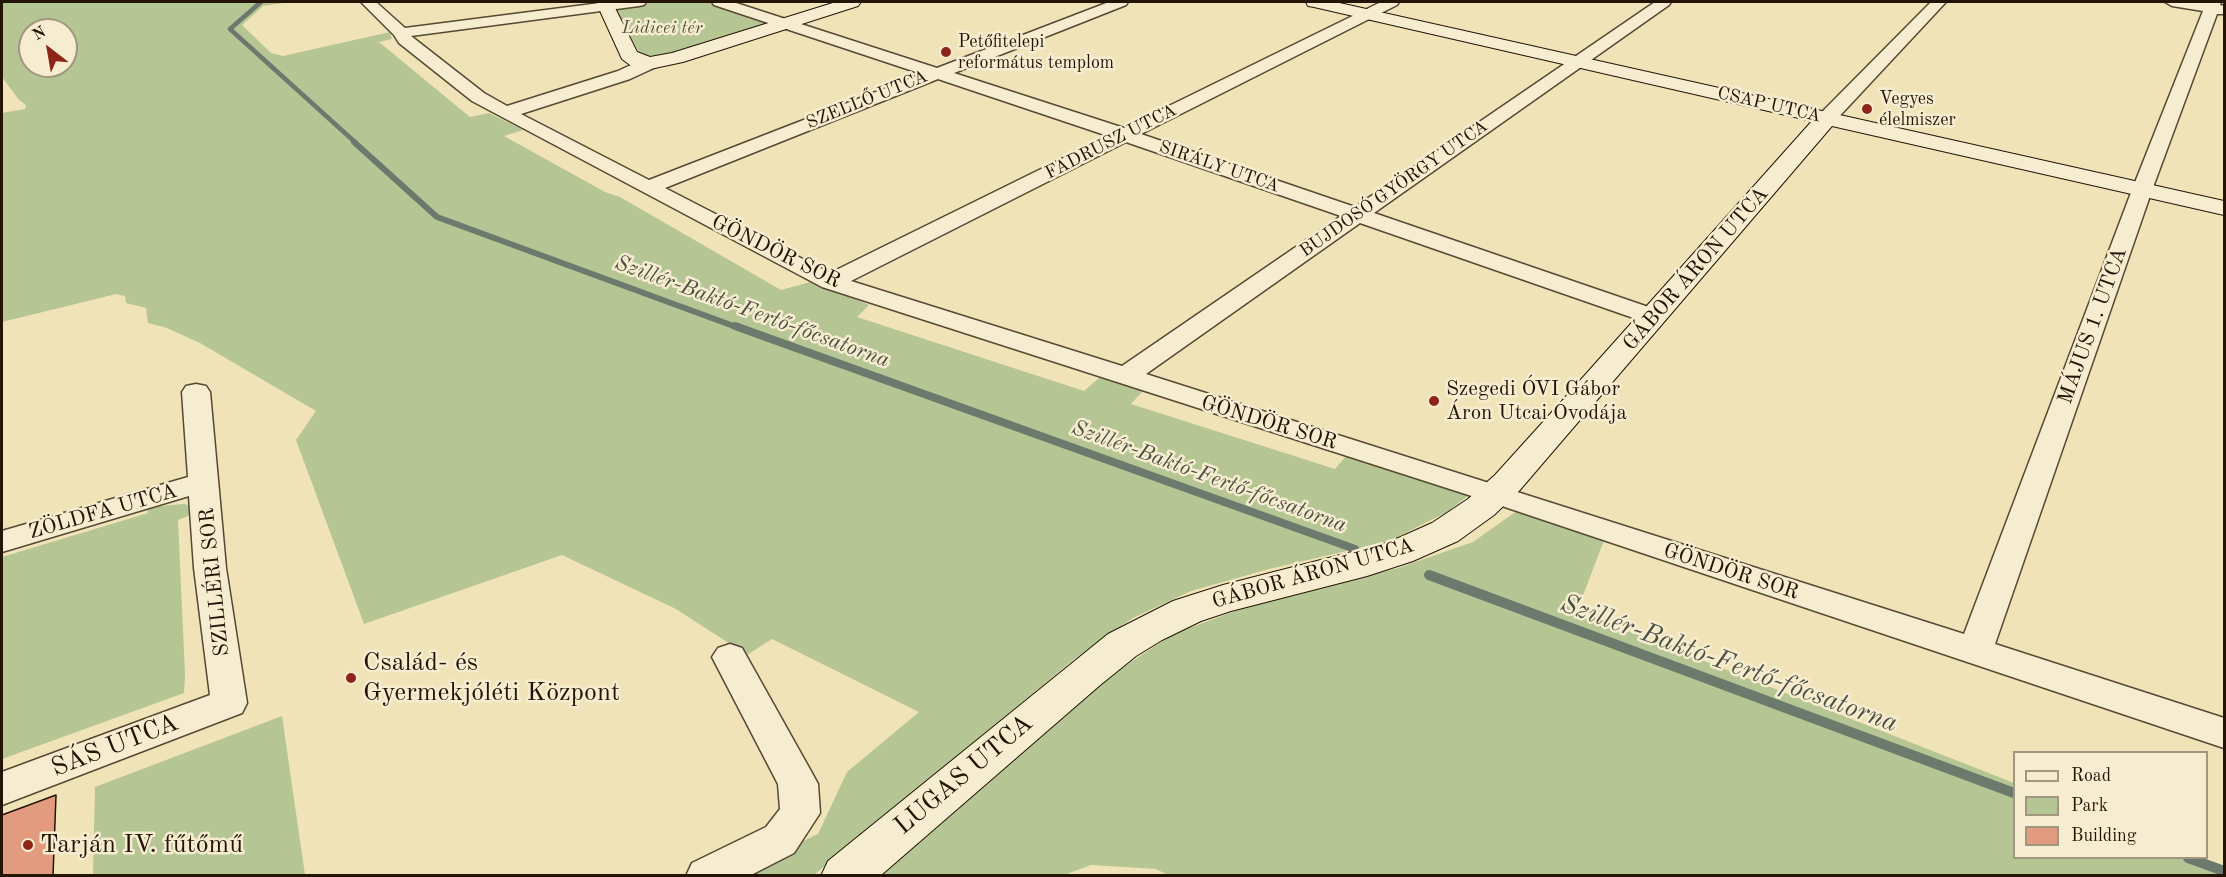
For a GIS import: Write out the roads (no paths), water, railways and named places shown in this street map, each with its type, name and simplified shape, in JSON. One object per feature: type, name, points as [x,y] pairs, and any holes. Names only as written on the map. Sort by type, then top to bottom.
[{"type":"street","name":"GÖNDÖR SOR","points":[[368,2],[401,33],[405,40],[478,97],[830,282],[1495,493],[2224,733]]},
{"type":"street","points":[[401,33],[605,4],[639,2]]},
{"type":"street","points":[[719,2],[782,24]]},
{"type":"street","points":[[505,113],[624,75],[650,63],[676,58],[852,2]]},
{"type":"street","name":"SZELLŐ UTCA","points":[[648,187],[1121,2]]},
{"type":"street","name":"CSAP UTCA","points":[[1314,2],[2224,208]]},
{"type":"street","name":"FADRUSZ UTCA","points":[[830,282],[1392,2]]},
{"type":"street","name":"BUJDOSÓ GYÖRGY UTCA","points":[[1124,377],[1664,2]]},
{"type":"street","name":"GÁBOR ÁRON UTCA","points":[[1084,675],[1122,645],[1187,611],[1223,599],[1367,563],[1400,552],[1455,526],[1481,507],[1507,483],[1827,118],[1939,2]]},
{"type":"street","points":[[2172,2],[2217,6]]},
{"type":"street","points":[[605,4],[629,55],[637,60],[650,63]]},
{"type":"street","name":"MÁJUS 1. UTCA","points":[[1975,652],[2142,190],[2217,6]]},
{"type":"street","name":"SIRÁLY UTCA","points":[[782,24],[1125,135],[1654,317]]},
{"type":"street","points":[[196,392],[203,471]]},
{"type":"street","name":"ZÖLDFA UTCA","points":[[2,542],[203,471]]},
{"type":"street","name":"SZILLÉRI SOR","points":[[203,471],[210,568],[229,703]]},
{"type":"street","points":[[707,876],[780,840],[800,813],[798,784],[730,657]]},
{"type":"street","name":"LUGAS UTCA","points":[[845,876],[1084,675]]},
{"type":"street","name":"SÁS UTCA","points":[[2,789],[229,703]]},
{"type":"waterway","name":"Szillér-Baktó-Fertő-főcsatorna","points":[[261,2],[230,29],[356,143]]},
{"type":"waterway","name":"Szillér-Baktó-Fertő-főcsatorna","points":[[354,142],[437,217],[739,328]]},
{"type":"waterway","name":"Szillér-Baktó-Fertő-főcsatorna","points":[[735,326],[1355,549]]},
{"type":"waterway","name":"Szillér-Baktó-Fertő-főcsatorna","points":[[1429,575],[2013,793]]},
{"type":"waterway","name":"Szillér-Baktó-Fertő-főcsatorna","points":[[2191,859],[2224,871]]},
{"type":"place","name":"Petőfitelepi református templom","points":[[946,52]]},
{"type":"place","name":"Vegyes élelmiszer","points":[[1867,109]]},
{"type":"place","name":"Szegedi ÓVI Gábor Áron Utcai Óvodája","points":[[1434,401]]},
{"type":"place","name":"Család- és Gyermekjóléti Központ","points":[[351,678]]},
{"type":"place","name":"Tarján IV. fűtőmű","points":[[28,845]]},
{"type":"park label","name":"Lidicei tér","points":[[662,28]]}]
